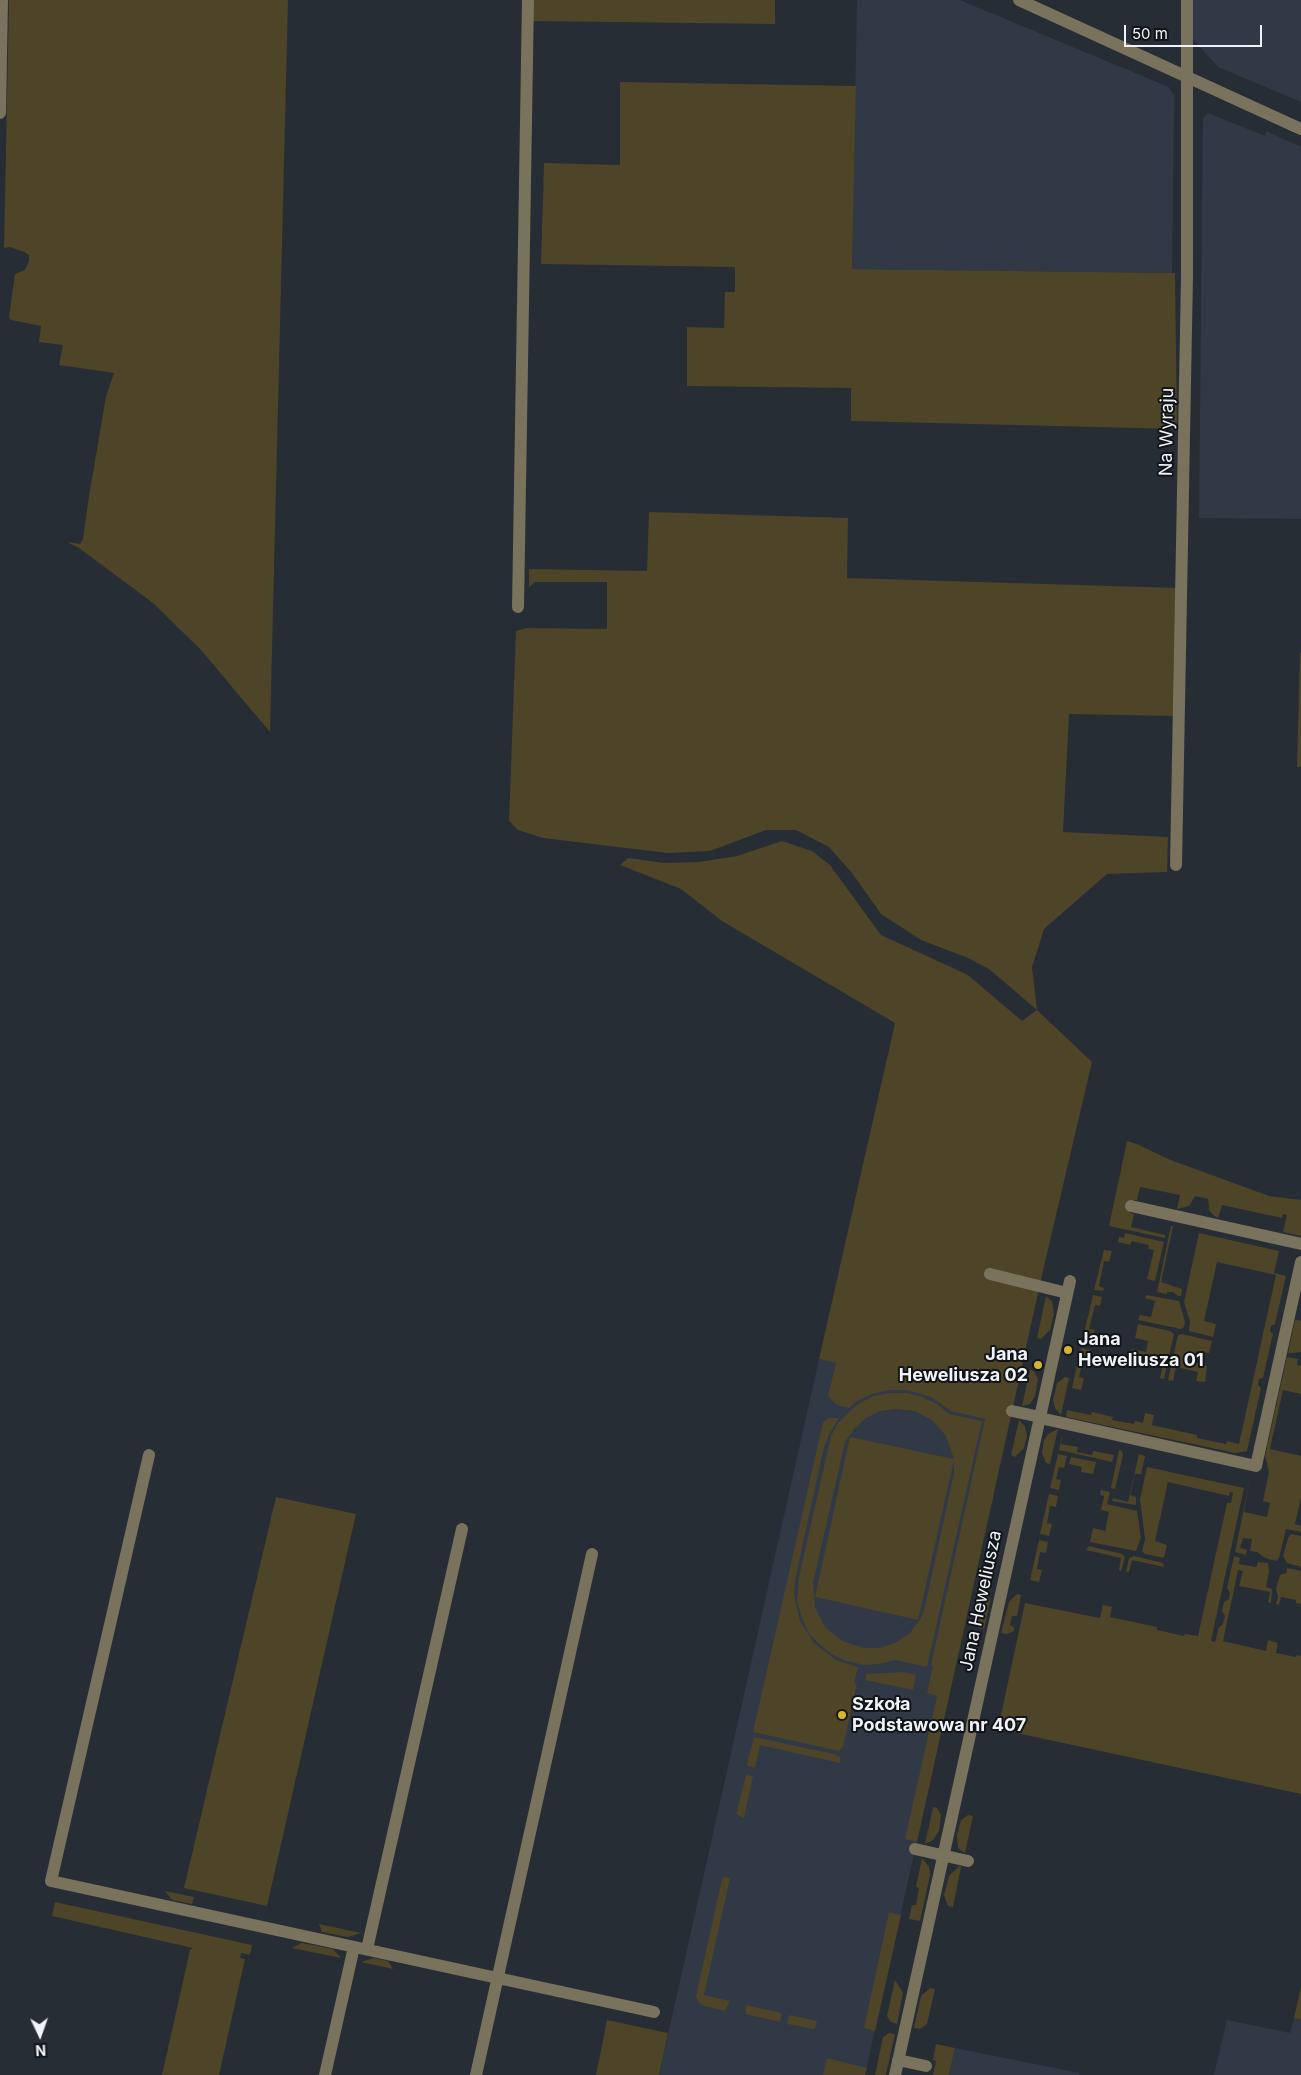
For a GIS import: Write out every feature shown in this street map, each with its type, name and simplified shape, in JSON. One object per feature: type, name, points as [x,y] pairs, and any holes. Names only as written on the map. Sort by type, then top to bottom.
[{"type":"street","points":[[0,113],[2,0]]},
{"type":"street","points":[[518,607],[528,0]]},
{"type":"street","points":[[1018,0],[1301,129]]},
{"type":"street","name":"Na Wyraju","points":[[1176,865],[1187,276],[1187,0]]},
{"type":"street","points":[[1131,1206],[1301,1244]]},
{"type":"street","points":[[1012,1411],[1256,1466],[1301,1262]]},
{"type":"street","name":"Jana Heweliusza","points":[[895,2075],[1068,1287],[990,1274]]},
{"type":"street","points":[[149,1455],[51,1882],[654,2012]]},
{"type":"street","points":[[325,2075],[361,1948],[462,1529]]},
{"type":"street","points":[[476,2075],[592,1554]]},
{"type":"street","points":[[915,1849],[968,1861]]},
{"type":"street","points":[[898,2060],[926,2066]]},
{"type":"shaded area","points":[[9,0],[288,0],[270,732],[201,650],[153,603],[79,548],[67,542],[80,544],[83,539],[106,396],[114,373],[59,365],[63,345],[39,342],[41,326],[11,320],[9,317],[15,274],[25,270],[29,261],[29,255],[10,247],[4,248]]},
{"type":"shaded area","points":[[532,0],[775,0],[775,24],[531,21]]},
{"type":"shaded area","points":[[857,0],[960,0],[1169,87],[1174,96],[1172,273],[852,269]]},
{"type":"shaded area","points":[[1193,0],[1301,0],[1301,102],[1218,67],[1192,38]]},
{"type":"shaded area","points":[[620,82],[856,86],[852,269],[1175,273],[1177,429],[851,421],[851,388],[687,386],[687,327],[724,328],[725,292],[735,292],[735,267],[541,264],[544,163],[620,165]]},
{"type":"shaded area","points":[[1208,113],[1265,136],[1266,131],[1301,147],[1301,519],[1199,518],[1203,118]]},
{"type":"shaded area","points":[[649,512],[848,518],[847,578],[1177,588],[1174,716],[1069,714],[1063,832],[1168,837],[1167,872],[1107,874],[1044,929],[1032,967],[1037,1010],[989,969],[968,958],[921,940],[881,914],[852,873],[829,847],[796,830],[766,830],[710,851],[668,853],[543,838],[518,830],[509,821],[516,631],[527,628],[607,629],[607,582],[535,582],[529,587],[529,569],[647,571]]},
{"type":"shaded area","points":[[1300,653],[1301,767],[1297,767]]},
{"type":"shaded area","points":[[782,841],[812,851],[830,865],[881,935],[968,975],[1022,1021],[1037,1010],[1092,1062],[1042,1275],[917,1842],[905,1839],[937,1696],[927,1693],[933,1666],[931,1665],[985,1419],[951,1411],[931,1397],[907,1390],[889,1390],[872,1394],[855,1402],[849,1408],[837,1405],[828,1396],[836,1363],[819,1359],[895,1023],[722,921],[681,889],[620,865],[628,858],[664,863],[699,862],[737,856]]},
{"type":"shaded area","points":[[1127,1141],[1168,1159],[1269,1196],[1301,1200],[1301,1236],[1283,1232],[1287,1215],[1283,1214],[1282,1218],[1222,1205],[1218,1218],[1209,1210],[1208,1199],[1195,1196],[1189,1206],[1177,1209],[1180,1195],[1140,1187],[1137,1200],[1133,1200],[1130,1213],[1134,1214],[1131,1227],[1165,1235],[1165,1238],[1109,1226]]},
{"type":"shaded area","points":[[1171,1226],[1173,1226],[1161,1282],[1182,1289],[1181,1296],[1173,1292],[1167,1292],[1167,1294],[1157,1292]]},
{"type":"shaded area","points":[[1125,1233],[1164,1242],[1155,1281],[1147,1279],[1154,1250],[1148,1249],[1149,1245],[1132,1241],[1130,1245],[1118,1242],[1119,1237],[1124,1238]]},
{"type":"shaded area","points":[[1199,1233],[1279,1251],[1274,1273],[1286,1276],[1275,1324],[1271,1326],[1270,1331],[1273,1334],[1263,1378],[1259,1379],[1258,1385],[1261,1388],[1247,1451],[1235,1453],[1066,1417],[1067,1410],[1091,1415],[1092,1412],[1113,1417],[1112,1420],[1134,1424],[1135,1421],[1143,1423],[1145,1413],[1154,1415],[1152,1425],[1197,1435],[1197,1438],[1226,1444],[1227,1441],[1239,1444],[1276,1275],[1217,1262],[1204,1321],[1216,1324],[1213,1337],[1189,1331],[1190,1321],[1184,1302]]},
{"type":"shaded area","points":[[1104,1250],[1112,1251],[1109,1262],[1104,1261],[1099,1286],[1104,1288],[1103,1291],[1094,1290]]},
{"type":"shaded area","points":[[1093,1295],[1102,1297],[1100,1306],[1095,1305],[1089,1329],[1095,1330],[1093,1338],[1088,1337],[1086,1343],[1082,1342]]},
{"type":"shaded area","points":[[1146,1295],[1179,1301],[1185,1322],[1184,1327],[1181,1329],[1138,1320],[1140,1315],[1151,1317],[1155,1301],[1145,1298]]},
{"type":"shaded area","points":[[1046,1296],[1052,1301],[1054,1314],[1050,1330],[1041,1339],[1037,1338]]},
{"type":"shaded area","points":[[1295,1320],[1301,1321],[1301,1352],[1288,1353]]},
{"type":"shaded area","points":[[1138,1324],[1170,1331],[1174,1334],[1164,1379],[1160,1378],[1163,1365],[1138,1359],[1136,1368],[1127,1366],[1132,1349],[1146,1352],[1148,1341],[1135,1338]]},
{"type":"shaded area","points":[[1182,1334],[1212,1341],[1209,1353],[1196,1351],[1193,1362],[1207,1366],[1205,1382],[1196,1381],[1198,1372],[1176,1367],[1173,1381],[1168,1380],[1178,1335]]},
{"type":"shaded area","points":[[1081,1348],[1090,1350],[1088,1360],[1083,1359],[1079,1377],[1084,1379],[1081,1390],[1072,1388]]},
{"type":"shaded area","points":[[1287,1357],[1298,1359],[1297,1365],[1301,1366],[1301,1394],[1283,1390],[1270,1449],[1301,1456],[1301,1497],[1295,1524],[1301,1526],[1301,1532],[1286,1529],[1279,1558],[1276,1561],[1265,1558],[1257,1552],[1250,1551],[1252,1539],[1243,1538],[1240,1548],[1247,1550],[1246,1555],[1235,1552],[1251,1475],[1244,1512],[1267,1517],[1270,1503],[1263,1501],[1269,1472],[1265,1456]]},
{"type":"shaded area","name":"Szkoła Podstawowa nr 407","points":[[819,1359],[1014,1402],[865,2075],[659,2075]]},
{"type":"shaded area","points":[[1030,1370],[1034,1371],[1038,1379],[1035,1396],[1030,1404],[1022,1406]]},
{"type":"shaded area","points":[[1065,1377],[1069,1378],[1061,1415],[1055,1408],[1053,1400],[1057,1383]]},
{"type":"shaded area","points":[[889,1393],[907,1393],[937,1404],[949,1414],[982,1421],[927,1667],[895,1660],[864,1665],[846,1661],[833,1655],[808,1632],[797,1601],[799,1577],[831,1436],[838,1423],[857,1405],[873,1396]],"holes":[[[895,1409],[915,1411],[933,1421],[946,1436],[954,1459],[850,1437],[815,1597],[918,1620],[954,1460],[954,1473],[921,1618],[909,1634],[895,1643],[879,1648],[863,1648],[842,1641],[825,1627],[815,1608],[813,1583],[845,1442],[855,1428],[866,1418],[880,1411]]]},
{"type":"shaded area","points":[[829,1418],[839,1418],[829,1434],[823,1451],[795,1580],[794,1594],[800,1621],[814,1643],[836,1660],[858,1667],[854,1683],[857,1684],[843,1747],[839,1751],[753,1732],[823,1422]]},
{"type":"shaded area","points":[[1019,1420],[1025,1426],[1027,1436],[1024,1448],[1015,1457],[1011,1455]]},
{"type":"shaded area","points":[[1058,1429],[1050,1464],[1046,1463],[1042,1453],[1044,1440],[1048,1434]]},
{"type":"shaded area","points":[[1063,1430],[1061,1444],[1078,1447],[1077,1452],[1092,1455],[1093,1451],[1114,1455],[1112,1462],[1059,1450]]},
{"type":"shaded area","points":[[1119,1450],[1122,1451],[1123,1455],[1115,1489],[1111,1488]]},
{"type":"shaded area","points":[[1058,1454],[1067,1456],[1064,1468],[1059,1467],[1056,1479],[1061,1480],[1059,1490],[1050,1488]]},
{"type":"shaded area","points":[[1139,1454],[1145,1456],[1141,1474],[1135,1474],[1130,1495],[1136,1497],[1136,1505],[1112,1501],[1113,1498],[1128,1502]]},
{"type":"shaded area","points":[[1071,1457],[1096,1462],[1093,1474],[1081,1472],[1082,1467],[1069,1464]]},
{"type":"shaded area","points":[[1147,1467],[1244,1488],[1211,1641],[1215,1642],[1219,1627],[1223,1624],[1225,1616],[1222,1611],[1224,1602],[1229,1599],[1230,1593],[1227,1588],[1234,1556],[1240,1558],[1239,1564],[1256,1567],[1258,1562],[1268,1563],[1269,1571],[1266,1587],[1272,1589],[1271,1603],[1268,1602],[1270,1592],[1239,1586],[1243,1571],[1238,1570],[1223,1641],[1266,1651],[1268,1640],[1278,1643],[1276,1653],[1296,1657],[1297,1655],[1301,1656],[1301,1794],[998,1729],[1025,1603],[1100,1618],[1103,1605],[1112,1607],[1110,1617],[1157,1627],[1157,1630],[1184,1636],[1185,1634],[1198,1636],[1227,1503],[1231,1503],[1233,1493],[1230,1492],[1229,1496],[1168,1482],[1155,1541],[1167,1545],[1164,1558],[1145,1554],[1142,1551],[1145,1539],[1140,1499]]},
{"type":"shaded area","points":[[1101,1490],[1110,1492],[1107,1504],[1137,1511],[1141,1538],[1136,1551],[1090,1542],[1093,1528],[1105,1531],[1109,1512],[1101,1510],[1104,1496],[1100,1495]]},
{"type":"shaded area","points":[[1049,1494],[1058,1496],[1056,1507],[1050,1506],[1047,1523],[1052,1524],[1049,1536],[1040,1534]]},
{"type":"shaded area","points":[[276,1497],[356,1514],[267,1906],[184,1888]]},
{"type":"shaded area","points":[[1291,1534],[1301,1536],[1301,1567],[1287,1563],[1283,1556]]},
{"type":"shaded area","points":[[1039,1540],[1048,1542],[1046,1553],[1040,1552],[1037,1569],[1042,1570],[1039,1582],[1030,1580]]},
{"type":"shaded area","points":[[1089,1546],[1122,1554],[1125,1557],[1121,1571],[1119,1570],[1121,1558],[1086,1550]]},
{"type":"shaded area","points":[[1134,1556],[1163,1563],[1164,1567],[1132,1560],[1129,1572],[1126,1572],[1129,1558]]},
{"type":"shaded area","points":[[1287,1568],[1301,1571],[1301,1604],[1296,1603],[1296,1600],[1281,1597],[1279,1605],[1276,1604],[1278,1597],[1276,1589],[1280,1575],[1286,1573]]},
{"type":"shaded area","points":[[982,1587],[986,1588],[990,1601],[984,1629],[978,1628],[974,1622],[975,1618],[979,1618],[981,1608],[977,1607]]},
{"type":"shaded area","points":[[1017,1594],[1021,1595],[1017,1616],[1012,1616],[1010,1625],[1014,1627],[1014,1631],[1007,1634],[1001,1633],[1009,1602]]},
{"type":"shaded area","points":[[904,1672],[916,1675],[913,1690],[865,1680],[866,1674]]},
{"type":"shaded area","points":[[754,1737],[834,1754],[840,1757],[840,1763],[760,1745],[755,1768],[748,1766]]},
{"type":"shaded area","points":[[746,1775],[753,1776],[744,1818],[736,1814]]},
{"type":"shaded area","points":[[933,1807],[937,1808],[941,1815],[939,1831],[933,1840],[925,1844]]},
{"type":"shaded area","points":[[968,1815],[973,1816],[965,1853],[958,1848],[957,1835],[961,1820]]},
{"type":"shaded area","points":[[922,1858],[929,1867],[930,1875],[920,1921],[909,1919],[912,1905],[916,1905],[919,1888],[916,1887]]},
{"type":"shaded area","points":[[959,1866],[961,1867],[953,1907],[948,1906],[944,1895],[949,1876]]},
{"type":"shaded area","points":[[724,1877],[730,1878],[704,1995],[730,2001],[725,2011],[704,2006],[698,2002],[696,1996]]},
{"type":"shaded area","points":[[165,1891],[194,1897],[192,1904],[172,1900]]},
{"type":"shaded area","points":[[55,1902],[252,1945],[250,1955],[241,1953],[240,1958],[245,1959],[219,2075],[162,2075],[190,1950],[193,1948],[52,1916]]},
{"type":"shaded area","points":[[889,1912],[901,1915],[875,2031],[864,2028]]},
{"type":"shaded area","points":[[319,1924],[361,1933],[348,1937],[322,1932]]},
{"type":"shaded area","points":[[302,1943],[333,1949],[341,1958],[292,1948]]},
{"type":"shaded area","points":[[374,1958],[388,1961],[393,1969],[361,1962]]},
{"type":"shaded area","points":[[895,1980],[903,1993],[897,2024],[891,2022],[887,2016]]},
{"type":"shaded area","points":[[1301,1986],[1301,2020],[1294,2018]]},
{"type":"shaded area","points":[[930,1988],[935,1989],[927,2024],[920,2029],[914,2028],[921,1996]]},
{"type":"shaded area","points":[[746,2005],[782,2013],[780,2022],[745,2014]]},
{"type":"shaded area","points":[[789,2015],[817,2021],[815,2028],[787,2024]]},
{"type":"shaded area","points":[[1294,2018],[1301,2020],[1301,2075],[1214,2075],[1227,2020],[1290,2033]]},
{"type":"shaded area","points":[[607,2020],[668,2033],[659,2075],[596,2075]]},
{"type":"shaded area","points":[[889,2033],[895,2034],[886,2075],[875,2075],[883,2037]]},
{"type":"shaded area","points":[[936,2044],[955,2048],[949,2075],[933,2075],[936,2061],[933,2060]]},
{"type":"shaded area","points":[[955,2048],[1080,2073],[1079,2075],[949,2075]]},
{"type":"shaded area","points":[[827,2058],[867,2068],[865,2075],[823,2075]]},
{"type":"place","name":"Jana Heweliusza 01","points":[[1068,1350]]},
{"type":"place","name":"Jana Heweliusza 02","points":[[1038,1365]]},
{"type":"place","name":"Szkoła Podstawowa nr 407","points":[[842,1715]]}]
